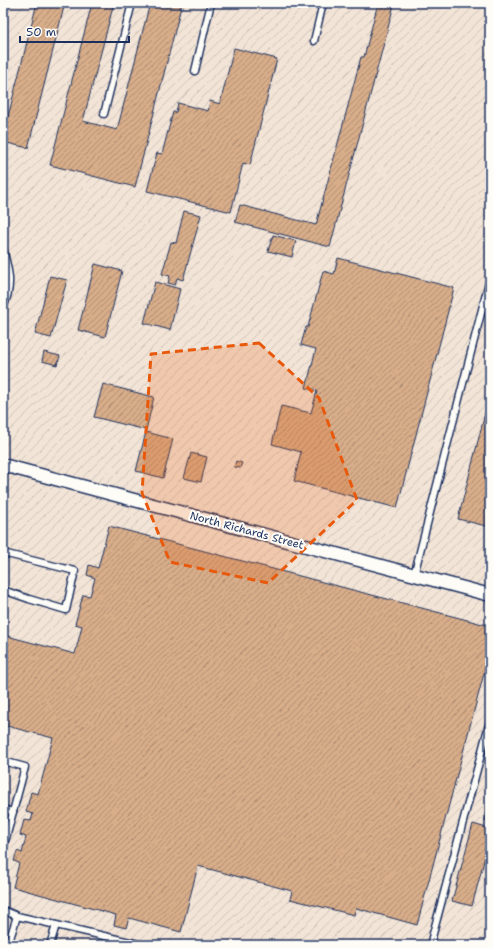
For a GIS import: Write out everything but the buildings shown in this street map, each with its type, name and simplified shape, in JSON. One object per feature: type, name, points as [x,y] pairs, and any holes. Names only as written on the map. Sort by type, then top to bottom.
[{"type":"street","name":"North Richards Street","points":[[3,465],[490,595]]},
{"type":"lane","points":[[104,114],[132,3]]},
{"type":"lane","points":[[195,72],[211,3]]},
{"type":"lane","points":[[314,41],[323,3]]},
{"type":"lane","points":[[3,249],[10,274],[8,298],[3,308]]},
{"type":"lane","points":[[414,575],[490,278]]},
{"type":"lane","points":[[3,553],[75,571],[66,610],[3,590]]},
{"type":"lane","points":[[430,945],[490,721]]},
{"type":"lane","points":[[3,761],[25,767],[3,849]]},
{"type":"lane","points":[[3,809],[13,812]]},
{"type":"lane","points":[[3,910],[17,916],[143,945]]},
{"type":"lane","points":[[8,945],[17,916]]},
{"type":"lane","points":[[50,945],[56,924]]},
{"type":"highlighted area","points":[[259,343],[319,398],[357,500],[268,583],[170,562],[142,493],[151,354]]},
{"type":"shaded area","points":[[3,3],[490,3],[490,938],[479,945],[3,945]]}]
